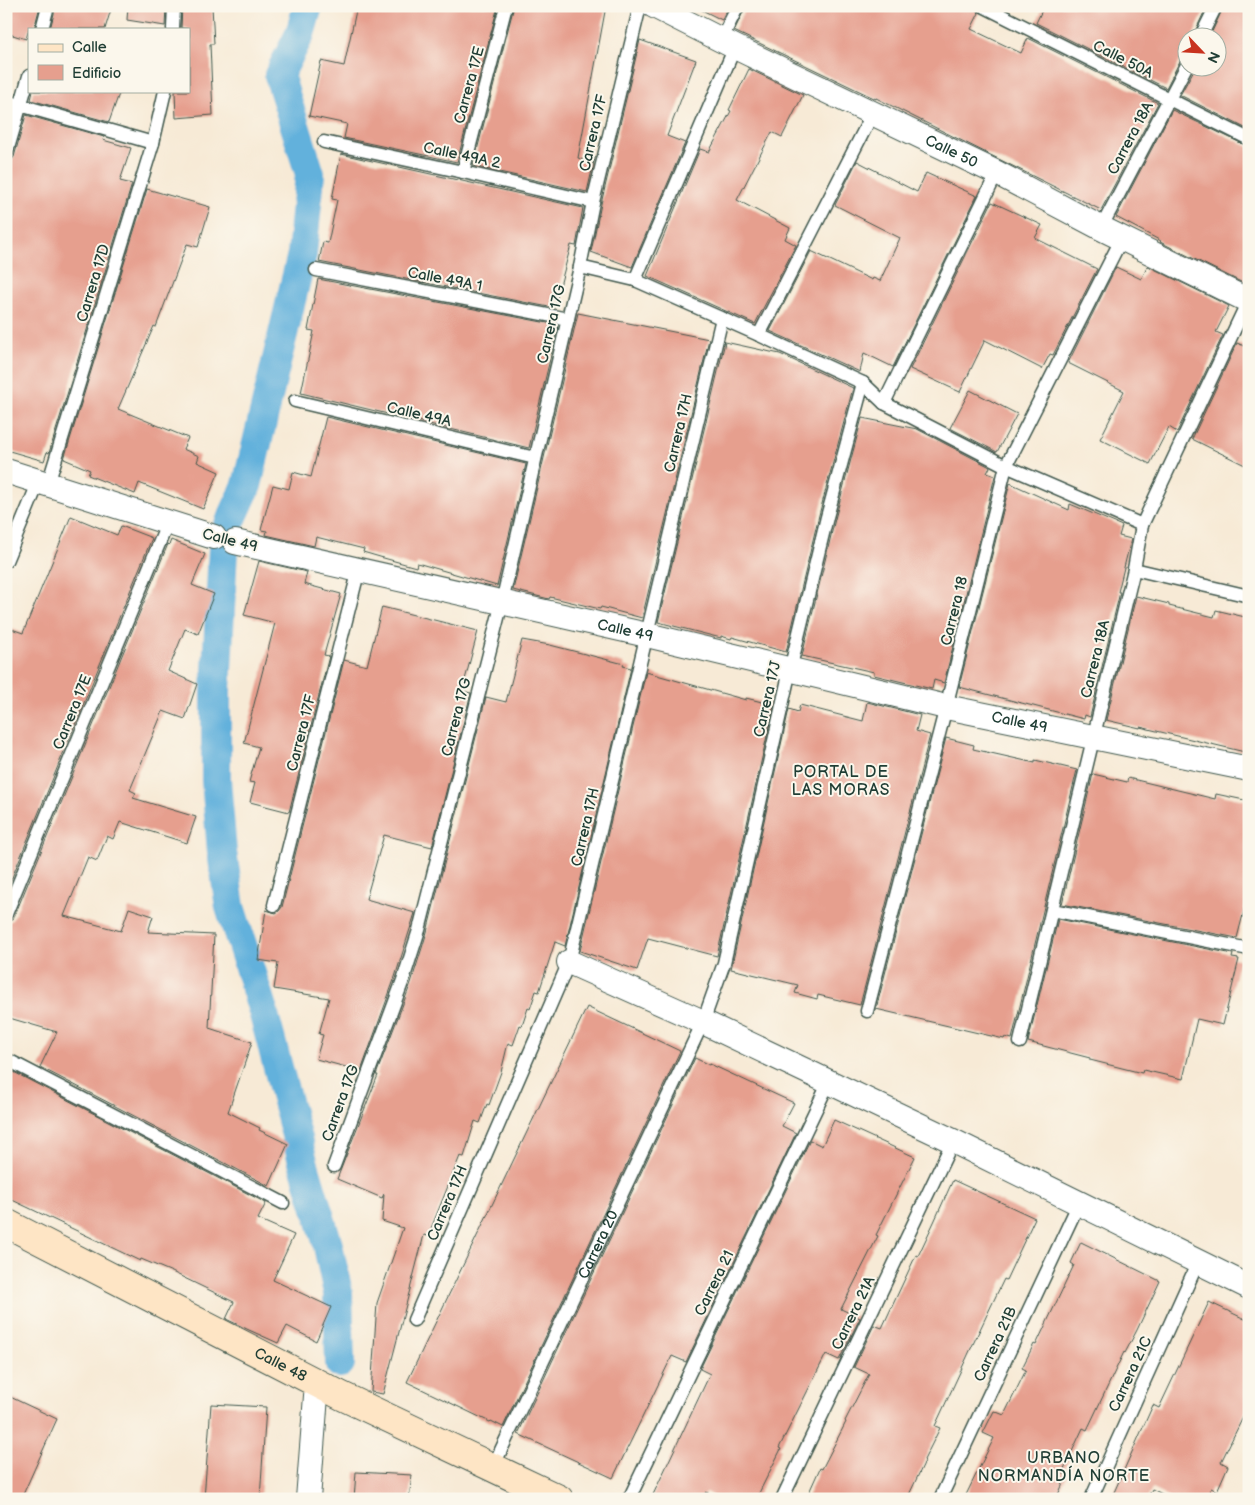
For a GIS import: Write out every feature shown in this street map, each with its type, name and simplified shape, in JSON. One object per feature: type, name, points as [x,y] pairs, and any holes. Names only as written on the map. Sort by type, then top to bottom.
[{"type":"street","name":"Calle 50","points":[[654,6],[728,44],[997,173],[1249,301]]},
{"type":"street","name":"Calle 49","points":[[6,471],[224,539],[648,635],[946,707],[1249,769]]},
{"type":"street","points":[[569,962],[703,1022],[953,1141],[1249,1287]]},
{"type":"street","name":"Calle 48","points":[[6,1223],[342,1396],[559,1499]]},
{"type":"street","points":[[308,1499],[311,1380]]},
{"type":"lane","points":[[42,28],[48,6]]},
{"type":"lane","points":[[174,6],[174,28]]},
{"type":"lane","name":"Carrera 17E","points":[[463,172],[506,6]]},
{"type":"lane","name":"Carrera 17F","points":[[580,267],[593,202],[640,6]]},
{"type":"lane","points":[[635,280],[728,44],[738,6]]},
{"type":"lane","name":"Calle 50A","points":[[983,6],[1249,139]]},
{"type":"lane","points":[[1205,28],[1216,6]]},
{"type":"lane","name":"Carrera 18A","points":[[1112,233],[1168,100],[1180,78]]},
{"type":"lane","points":[[6,156],[28,80]]},
{"type":"lane","name":"Carrera 17D","points":[[6,561],[43,482],[153,143],[165,92]]},
{"type":"lane","points":[[6,101],[153,143]]},
{"type":"lane","points":[[759,335],[873,113]]},
{"type":"lane","name":"Calle 49A 2","points":[[324,142],[593,202]]},
{"type":"lane","points":[[884,402],[997,173]]},
{"type":"lane","name":"Carrera 18","points":[[867,1012],[1006,466],[1112,233]]},
{"type":"lane","points":[[580,267],[635,280],[722,318],[863,383],[884,402],[1006,466],[1142,525]]},
{"type":"lane","name":"Carrera 17G","points":[[334,1166],[400,989],[419,930],[502,602],[580,267]]},
{"type":"lane","name":"Calle 49A 1","points":[[316,270],[568,319]]},
{"type":"lane","name":"Carrera 18A","points":[[1020,1042],[1134,569],[1142,525],[1249,301]]},
{"type":"lane","name":"Carrera 17H","points":[[414,1320],[569,962],[722,318]]},
{"type":"lane","name":"Carrera 17J","points":[[703,1022],[724,963],[790,670],[827,517],[863,383]]},
{"type":"lane","name":"Calle 49A","points":[[295,401],[535,458]]},
{"type":"lane","name":"Carrera 17E","points":[[6,914],[168,522]]},
{"type":"lane","name":"Carrera 17F","points":[[274,905],[359,569]]},
{"type":"lane","points":[[1134,569],[1249,596]]},
{"type":"lane","points":[[1052,910],[1249,949]]},
{"type":"lane","name":"Carrera 20","points":[[493,1467],[703,1022]]},
{"type":"lane","points":[[6,1059],[284,1203]]},
{"type":"lane","name":"Carrera 21","points":[[629,1499],[829,1082]]},
{"type":"lane","name":"Carrera 21A","points":[[782,1499],[953,1141]]},
{"type":"lane","name":"Carrera 21B","points":[[940,1499],[1079,1203]]},
{"type":"lane","name":"Carrera 21C","points":[[1091,1499],[1198,1262]]},
{"type":"building","points":[[6,6],[40,6],[34,28],[28,28],[26,39],[6,33]]},
{"type":"building","points":[[56,6],[112,6],[105,28],[50,28]]},
{"type":"building","points":[[128,6],[166,6],[165,26],[127,20]]},
{"type":"building","points":[[182,6],[212,6],[214,44],[210,44],[213,115],[176,118],[175,92],[190,92],[190,28],[181,28]]},
{"type":"building","points":[[357,6],[498,6],[457,162],[344,138],[347,124],[309,116],[321,61],[344,66]]},
{"type":"building","points":[[514,6],[606,6],[578,158],[593,163],[595,157],[587,192],[473,166]]},
{"type":"building","points":[[694,6],[729,6],[722,20]]},
{"type":"building","points":[[746,6],[975,6],[979,13],[971,29],[1021,53],[1028,38],[1158,103],[1101,210],[876,98],[734,31]]},
{"type":"building","points":[[1044,6],[1207,6],[1197,28],[1178,28],[1178,65],[1166,88],[1036,23]]},
{"type":"building","points":[[1224,6],[1249,6],[1249,130],[1180,95],[1189,78],[1228,78],[1228,28],[1214,28]]},
{"type":"building","points":[[640,40],[696,60],[667,136],[685,143],[632,267],[591,252]]},
{"type":"building","points":[[749,69],[803,95],[782,137],[772,132],[737,200],[790,228],[785,239],[796,245],[755,324],[647,276],[700,149],[709,152],[731,111],[729,110]]},
{"type":"building","points":[[33,92],[120,92],[109,122],[31,100]]},
{"type":"building","points":[[1172,110],[1249,147],[1249,286],[1160,242],[1116,217]]},
{"type":"building","points":[[26,115],[104,137],[103,140],[131,148],[120,181],[132,184],[49,453],[47,452],[44,461],[6,450],[6,163],[14,157]]},
{"type":"building","points":[[341,154],[583,208],[576,246],[571,245],[554,308],[319,262],[323,242],[328,243],[337,200],[332,199]]},
{"type":"building","points":[[857,161],[917,192],[926,173],[977,196],[893,367],[864,353],[860,372],[770,331],[811,251],[872,280],[873,278],[880,281],[900,238],[835,205]]},
{"type":"building","points":[[147,189],[210,207],[198,247],[187,244],[156,327],[154,326],[118,409],[188,438],[183,449],[199,456],[197,462],[219,472],[203,509],[139,483],[135,494],[88,475],[90,470],[64,459]]},
{"type":"building","points":[[992,202],[1042,225],[1035,238],[1097,269],[1053,355],[1050,354],[1042,369],[985,340],[960,392],[910,369]]},
{"type":"building","points":[[1148,266],[1229,306],[1216,332],[1223,335],[1177,432],[1169,427],[1150,464],[1100,439],[1124,391],[1068,363],[1116,267],[1141,279]]},
{"type":"building","points":[[318,279],[558,325],[529,448],[301,393],[314,331],[308,330]]},
{"type":"building","points":[[578,313],[709,339],[642,618],[601,607],[600,609],[513,590]]},
{"type":"building","points":[[725,342],[780,354],[853,388],[819,515],[786,652],[732,637],[731,639],[721,636],[721,638],[658,622]]},
{"type":"building","points":[[1237,343],[1249,348],[1249,467],[1192,439]]},
{"type":"building","points":[[970,390],[1017,414],[997,452],[950,428]]},
{"type":"building","points":[[326,417],[526,464],[497,586],[417,563],[416,567],[363,552],[364,549],[316,537],[314,546],[266,535],[267,531],[261,530],[273,485],[289,489],[293,472],[311,477]]},
{"type":"building","points":[[862,418],[917,429],[990,467],[987,473],[995,476],[944,683],[934,680],[932,689],[874,675],[874,672],[802,656]]},
{"type":"building","points":[[1010,483],[1069,510],[1070,504],[1122,526],[1119,536],[1131,539],[1090,717],[1085,715],[1084,719],[959,687]]},
{"type":"building","points":[[71,516],[117,535],[121,526],[152,538],[6,892],[6,627],[23,633]]},
{"type":"building","points":[[171,540],[205,554],[192,585],[214,594],[198,634],[185,629],[168,671],[197,684],[185,719],[163,711],[130,790],[136,793],[133,798],[196,817],[187,843],[120,822],[113,839],[107,836],[97,861],[88,857],[64,916],[121,931],[129,908],[153,916],[148,932],[214,935],[209,1028],[252,1042],[228,1112],[288,1144],[269,1186],[40,1067],[57,1032],[6,1017],[6,922],[11,921],[14,917]]},
{"type":"building","points":[[259,561],[307,572],[304,584],[341,594],[324,655],[329,656],[289,812],[250,802],[255,783],[249,782],[259,747],[244,743],[275,623],[244,615]]},
{"type":"building","points":[[1136,596],[1214,617],[1216,610],[1249,618],[1249,753],[1106,720]]},
{"type":"building","points":[[382,607],[478,631],[462,691],[471,693],[432,847],[384,835],[366,899],[415,913],[395,977],[361,1071],[316,1059],[323,1035],[319,1034],[329,998],[274,989],[278,963],[258,960],[266,910],[276,913],[282,907],[344,660],[367,666]]},
{"type":"building","points":[[522,640],[550,645],[624,664],[623,666],[631,668],[565,946],[555,942],[539,992],[536,991],[530,1009],[528,1008],[513,1045],[508,1043],[501,1072],[489,1105],[487,1104],[480,1123],[475,1121],[464,1157],[460,1156],[428,1236],[424,1235],[383,1394],[371,1392],[377,1303],[403,1228],[382,1221],[384,1194],[382,1198],[337,1179],[378,1075],[376,1075],[411,983],[427,932],[486,697],[506,702]]},
{"type":"building","points":[[646,672],[746,700],[746,698],[774,705],[717,956],[648,938],[637,970],[580,951]]},
{"type":"building","points":[[867,702],[920,715],[916,731],[930,735],[860,1005],[818,995],[817,999],[795,993],[798,985],[731,969],[789,709],[798,712],[800,705],[863,721]]},
{"type":"building","points":[[946,738],[974,745],[973,749],[1077,770],[1012,1039],[1005,1037],[1004,1039],[876,1009]]},
{"type":"building","points":[[1093,774],[1127,782],[1128,778],[1215,799],[1216,794],[1249,801],[1249,891],[1237,938],[1062,904]]},
{"type":"building","points":[[1058,919],[1233,954],[1232,958],[1239,959],[1223,1025],[1197,1019],[1183,1079],[1143,1070],[1142,1073],[1028,1042]]},
{"type":"building","points":[[587,1007],[680,1051],[503,1427],[407,1382]]},
{"type":"building","points":[[695,1058],[794,1103],[782,1126],[796,1133],[686,1362],[672,1356],[613,1478],[518,1434]]},
{"type":"building","points":[[6,1068],[266,1203],[258,1219],[294,1235],[273,1280],[331,1307],[316,1341],[287,1326],[278,1343],[249,1330],[226,1319],[234,1302],[172,1272],[141,1259],[140,1261],[6,1197]]},
{"type":"building","points":[[834,1120],[915,1157],[841,1309],[860,1318],[839,1360],[826,1354],[756,1499],[720,1499],[706,1492],[702,1499],[651,1499],[710,1374],[700,1369],[810,1140],[822,1146]]},
{"type":"building","points":[[953,1180],[1035,1218],[1006,1280],[1004,1279],[935,1426],[940,1428],[925,1461],[907,1499],[806,1499],[869,1374],[854,1367],[874,1325],[882,1328]]},
{"type":"building","points":[[1081,1242],[1160,1281],[1087,1430],[1083,1428],[1062,1473],[1067,1475],[1056,1499],[964,1499],[994,1438],[983,1433],[994,1411],[1004,1415],[1026,1370],[1022,1368],[1034,1344],[1036,1345],[1074,1265],[1071,1263]]},
{"type":"building","points":[[1209,1302],[1249,1321],[1249,1405],[1221,1462],[1228,1466],[1217,1491],[1211,1488],[1205,1499],[1172,1499],[1152,1489],[1147,1499],[1111,1499],[1153,1405],[1159,1408]]},
{"type":"building","points":[[6,1395],[57,1419],[21,1499],[6,1499]]},
{"type":"building","points":[[211,1404],[266,1407],[260,1499],[204,1499]]},
{"type":"building","points":[[356,1472],[412,1475],[409,1499],[354,1499]]},
{"type":"waterway","points":[[308,6],[300,34],[279,75],[310,174],[302,254],[247,485],[228,527],[223,549],[216,690],[216,780],[222,852],[230,907],[263,1011],[304,1165],[327,1241],[338,1293],[340,1363]]},
{"type":"district","name":"PORTAL DE LAS MORAS","points":[[841,780]]},
{"type":"district","name":"URBANO NORMANDÍA NORTE","points":[[1064,1466]]}]
